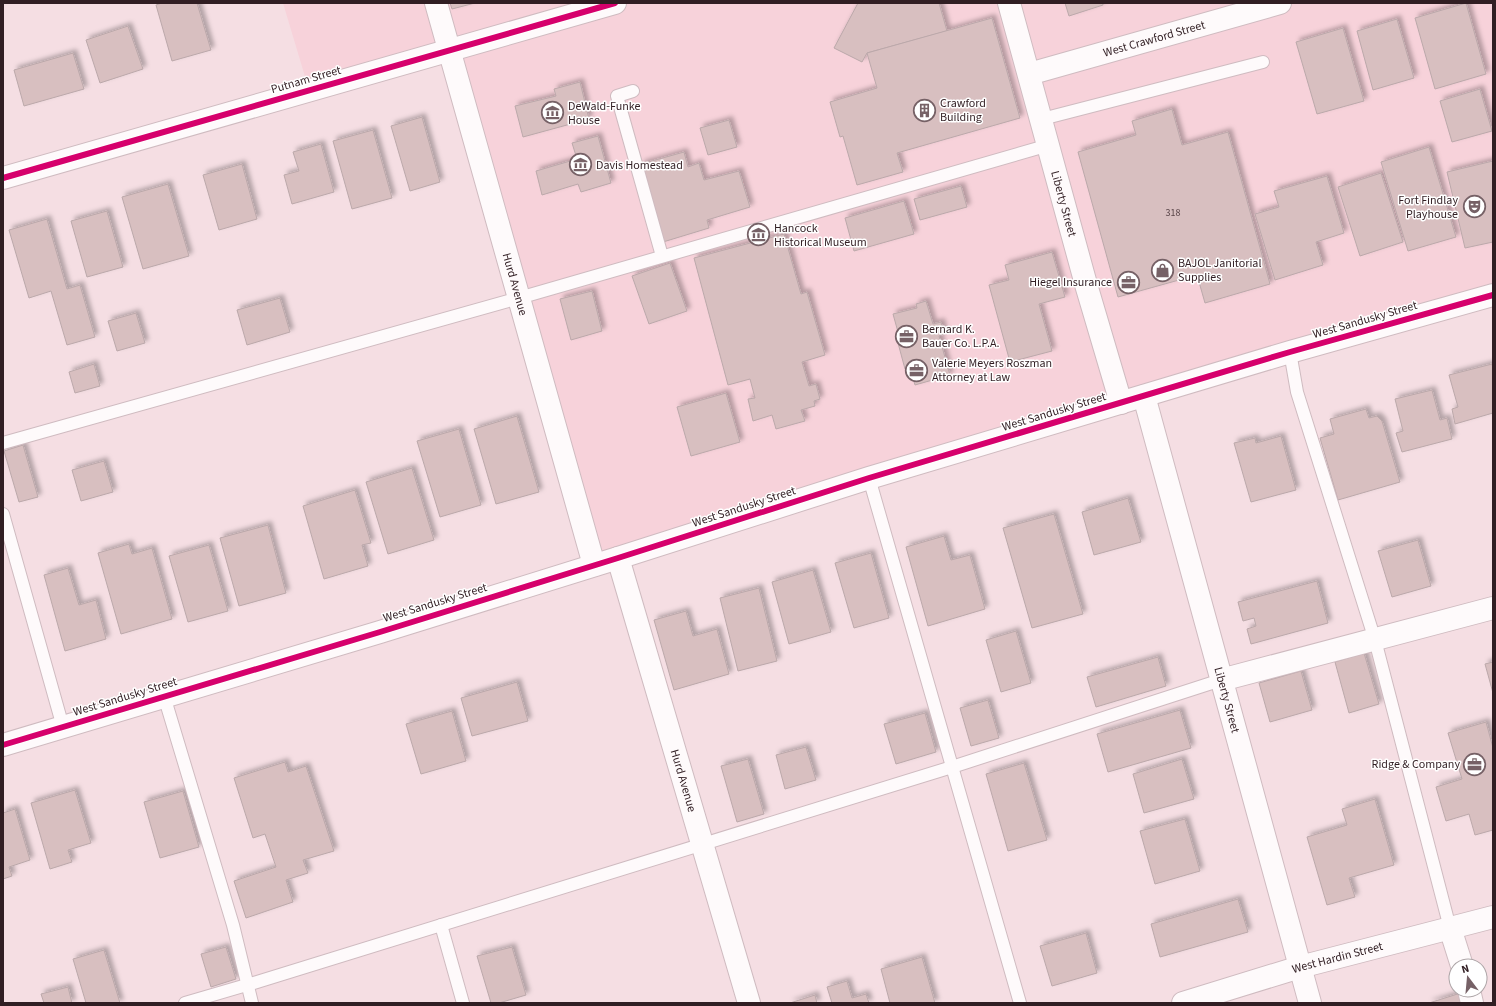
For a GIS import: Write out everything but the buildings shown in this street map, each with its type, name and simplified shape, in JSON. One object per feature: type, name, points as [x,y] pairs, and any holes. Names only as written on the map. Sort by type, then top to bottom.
[{"type":"street","name":"Hurd Avenue","points":[[436,3],[594,565]]},
{"type":"street","name":"Putnam Street","points":[[3,178],[615,3]]},
{"type":"street","name":"Liberty Street","points":[[1009,3],[1042,119],[1087,288],[1121,403]]},
{"type":"street","name":"West Crawford Street","points":[[1029,74],[1280,3]]},
{"type":"street","name":"West Sandusky Street","points":[[3,745],[618,558],[869,478],[1290,352],[1493,295]]},
{"type":"street","name":"Liberty Street","points":[[1144,396],[1310,1003]]},
{"type":"street","name":"Hurd Avenue","points":[[618,558],[749,1003]]},
{"type":"street","points":[[1221,680],[1493,608]]},
{"type":"street","name":"West Hardin Street","points":[[1183,1003],[1300,967],[1493,916]]},
{"type":"street","points":[[1450,928],[1459,958]]},
{"type":"lane","points":[[1042,119],[1263,62]]},
{"type":"lane","points":[[633,91],[617,96],[662,256]]},
{"type":"lane","points":[[3,443],[519,298],[1049,145]]},
{"type":"lane","points":[[1290,352],[1297,392],[1375,640],[1450,928]]},
{"type":"lane","points":[[869,478],[1020,1003]]},
{"type":"lane","points":[[3,514],[63,726]]},
{"type":"lane","points":[[185,1003],[952,767],[1221,680]]},
{"type":"lane","points":[[164,696],[232,925],[252,1003]]},
{"type":"lane","points":[[441,925],[463,1003]]},
{"type":"shaded area","points":[[283,3],[1493,3],[1493,297],[594,565],[449,50],[309,90]]},
{"type":"cycle path","points":[[3,178],[615,3]]},
{"type":"cycle path","points":[[3,745],[380,632],[869,478],[1290,352],[1493,295]]},
{"type":"place","name":"Crawford Building","points":[[925,110]]},
{"type":"place","name":"DeWald-Funke House","points":[[552,113]]},
{"type":"place","name":"Davis Homestead","points":[[581,165]]},
{"type":"place","name":"Fort Findlay Playhouse","points":[[1474,207]]},
{"type":"place","name":"Hancock Historical Museum","points":[[758,235]]},
{"type":"place","name":"BAJOL Janitorial Supplies","points":[[1163,270]]},
{"type":"place","name":"Hiegel Insurance","points":[[1128,282]]},
{"type":"place","name":"Bernard K. Bauer Co. L.P.A.","points":[[907,336]]},
{"type":"place","name":"Valerie Meyers Roszman Attorney at Law","points":[[917,370]]},
{"type":"place","name":"Ridge & Company","points":[[1475,764]]}]
